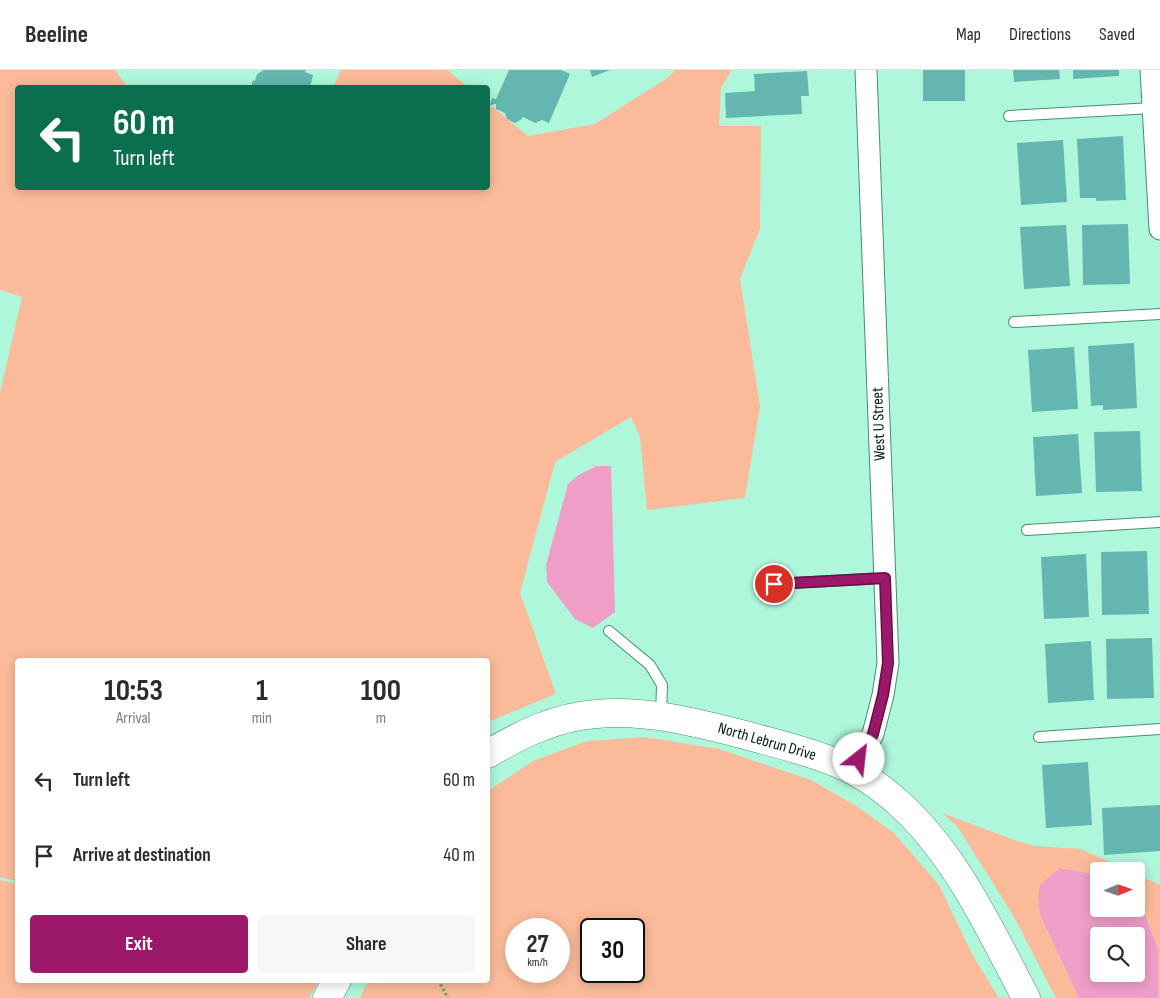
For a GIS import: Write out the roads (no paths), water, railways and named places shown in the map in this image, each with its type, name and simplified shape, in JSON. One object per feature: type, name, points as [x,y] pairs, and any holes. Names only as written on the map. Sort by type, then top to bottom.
[{"type":"street","name":"West U Street","points":[[852,771],[873,734],[883,695],[888,663],[866,70]]},
{"type":"street","points":[[1151,70],[1160,229]]},
{"type":"street","name":"North Lebrun Drive","points":[[490,753],[517,737],[554,722],[596,714],[635,714],[691,721],[795,748],[840,764],[869,780],[903,807],[932,837],[979,909],[1026,998]]},
{"type":"street","points":[[327,998],[335,983]]},
{"type":"lane","points":[[1009,116],[1153,108]]},
{"type":"lane","points":[[1014,322],[1160,314]]},
{"type":"lane","points":[[1027,530],[1160,522]]},
{"type":"lane","points":[[774,584],[885,578]]},
{"type":"lane","points":[[609,630],[650,665],[662,685],[661,718]]},
{"type":"lane","points":[[1039,737],[1160,729]]}]
